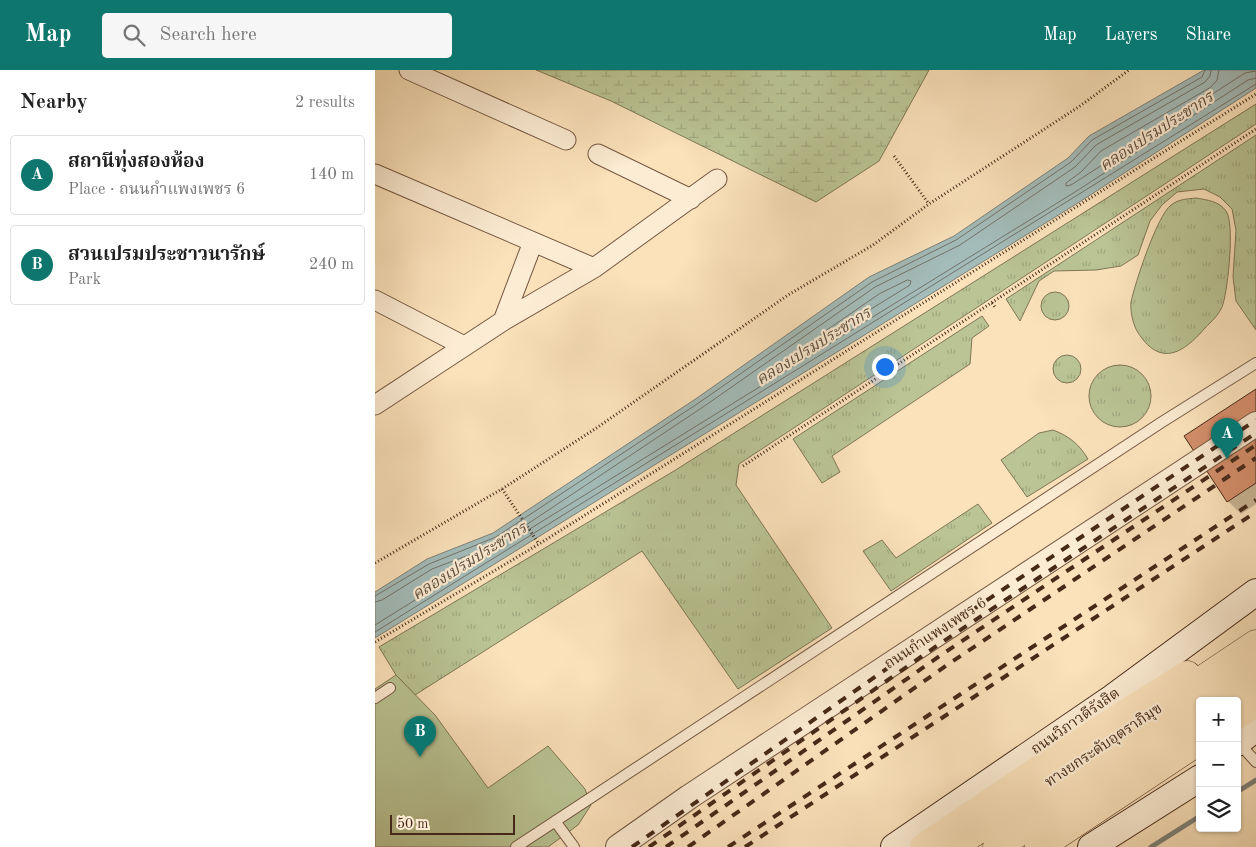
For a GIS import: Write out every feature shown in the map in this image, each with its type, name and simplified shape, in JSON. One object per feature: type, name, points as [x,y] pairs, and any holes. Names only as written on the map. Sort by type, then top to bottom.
[{"type":"highway","name":"ถนนวิภาวดีรังสิต","points":[[925,847],[1074,746],[1255,613]]},
{"type":"highway","name":"ทางยกระดับอุตราภิมุข","points":[[952,847],[1256,644]]},
{"type":"highway","points":[[1221,697],[1256,674]]},
{"type":"highway","points":[[1241,712],[1256,702]]},
{"type":"highway","name":"ทางยกระดับอุตราภิมุข","points":[[997,847],[1196,714]]},
{"type":"highway","points":[[1039,847],[1197,742]]},
{"type":"main road","name":"ถนนวิภาวดีรังสิต","points":[[894,847],[1112,698],[1255,613]]},
{"type":"main road","points":[[1171,796],[1196,776]]},
{"type":"main road","points":[[1091,847],[1196,780]]},
{"type":"street","points":[[409,70],[566,140]]},
{"type":"street","points":[[598,154],[691,199]]},
{"type":"street","points":[[375,174],[594,268]]},
{"type":"street","points":[[375,405],[464,346],[594,268],[717,179]]},
{"type":"street","points":[[503,322],[533,242]]},
{"type":"street","points":[[375,300],[464,346]]},
{"type":"street","name":"ถนนกำแพงเพชร 6","points":[[618,847],[697,792],[1256,424]]},
{"type":"lane","points":[[516,847],[1161,422],[1256,363]]},
{"type":"lane","points":[[375,698],[389,688]]},
{"type":"lane","points":[[555,821],[574,847]]},
{"type":"path","points":[[375,564],[502,488],[631,405],[788,295],[873,246],[929,204],[1080,106],[1129,70]]},
{"type":"path","points":[[375,642],[1256,94]]},
{"type":"path","points":[[743,466],[1256,129]]},
{"type":"path","points":[[894,156],[929,204]]},
{"type":"path","points":[[992,303],[995,307]]},
{"type":"path","points":[[502,488],[538,542]]},
{"type":"green space","points":[[536,70],[929,70],[879,161],[816,202],[611,101]]},
{"type":"green space","points":[[1256,104],[1256,124],[739,464],[736,485],[832,628],[738,689],[642,551],[415,695],[396,675],[379,647],[674,471]]},
{"type":"green space","points":[[1256,135],[1256,330],[1236,301],[1233,277],[1236,230],[1232,209],[1220,197],[1204,189],[1177,192],[1162,205],[1150,221],[1138,255],[1121,266],[1096,270],[1054,271],[1039,281],[1020,321],[1006,299]]},
{"type":"green space","points":[[1196,198],[1220,205],[1226,211],[1229,218],[1230,256],[1225,296],[1218,314],[1188,345],[1171,353],[1162,353],[1154,350],[1137,331],[1132,317],[1131,302],[1147,250],[1165,212],[1171,205],[1177,202]]},
{"type":"green space","points":[[1055,292],[1065,296],[1069,306],[1065,316],[1055,320],[1045,316],[1041,306],[1045,296]]},
{"type":"green space","points":[[982,316],[989,326],[972,338],[970,364],[832,456],[840,472],[822,483],[793,439]]},
{"type":"green space","points":[[1067,355],[1077,359],[1081,369],[1077,379],[1067,383],[1057,379],[1053,369],[1057,359]]},
{"type":"green space","points":[[1120,365],[1137,370],[1142,374],[1146,379],[1151,396],[1146,413],[1142,418],[1137,422],[1120,427],[1103,422],[1098,418],[1094,413],[1089,396],[1094,379],[1098,374],[1103,370]]},
{"type":"green space","points":[[1053,430],[1073,441],[1088,459],[1027,497],[1001,460],[1039,433]]},
{"type":"green space","points":[[978,504],[992,523],[891,591],[863,551],[882,540],[896,558]]},
{"type":"green space","points":[[396,675],[435,715],[488,788],[548,746],[585,789],[591,805],[578,825],[548,847],[375,847],[375,689]]},
{"type":"water","name":"คลองเปรมประชากร","points":[[1204,70],[1256,70],[1256,88],[1081,201],[375,638],[375,592],[427,559],[493,533],[697,398],[869,277],[954,236],[1068,158],[1089,136]]},
{"type":"building","points":[[1256,389],[1256,483],[1227,502],[1184,436]]},
{"type":"waterway","points":[[1241,789],[1256,780]]},
{"type":"waterway","points":[[1151,847],[1196,819]]},
{"type":"railway","points":[[632,847],[932,637],[1256,420]]},
{"type":"railway","points":[[649,847],[938,645],[1256,433]]},
{"type":"railway","points":[[666,847],[944,653],[1256,445]]},
{"type":"railway","points":[[688,847],[950,663],[1256,458]]},
{"type":"railway","points":[[728,847],[1256,500]]},
{"type":"railway","points":[[745,847],[1256,512]]},
{"type":"place","name":"สถานีทุ่งสองห้อง","points":[[1227,459]]},
{"type":"place","name":"สวนเปรมประชาวนารักษ์","points":[[420,757]]}]
